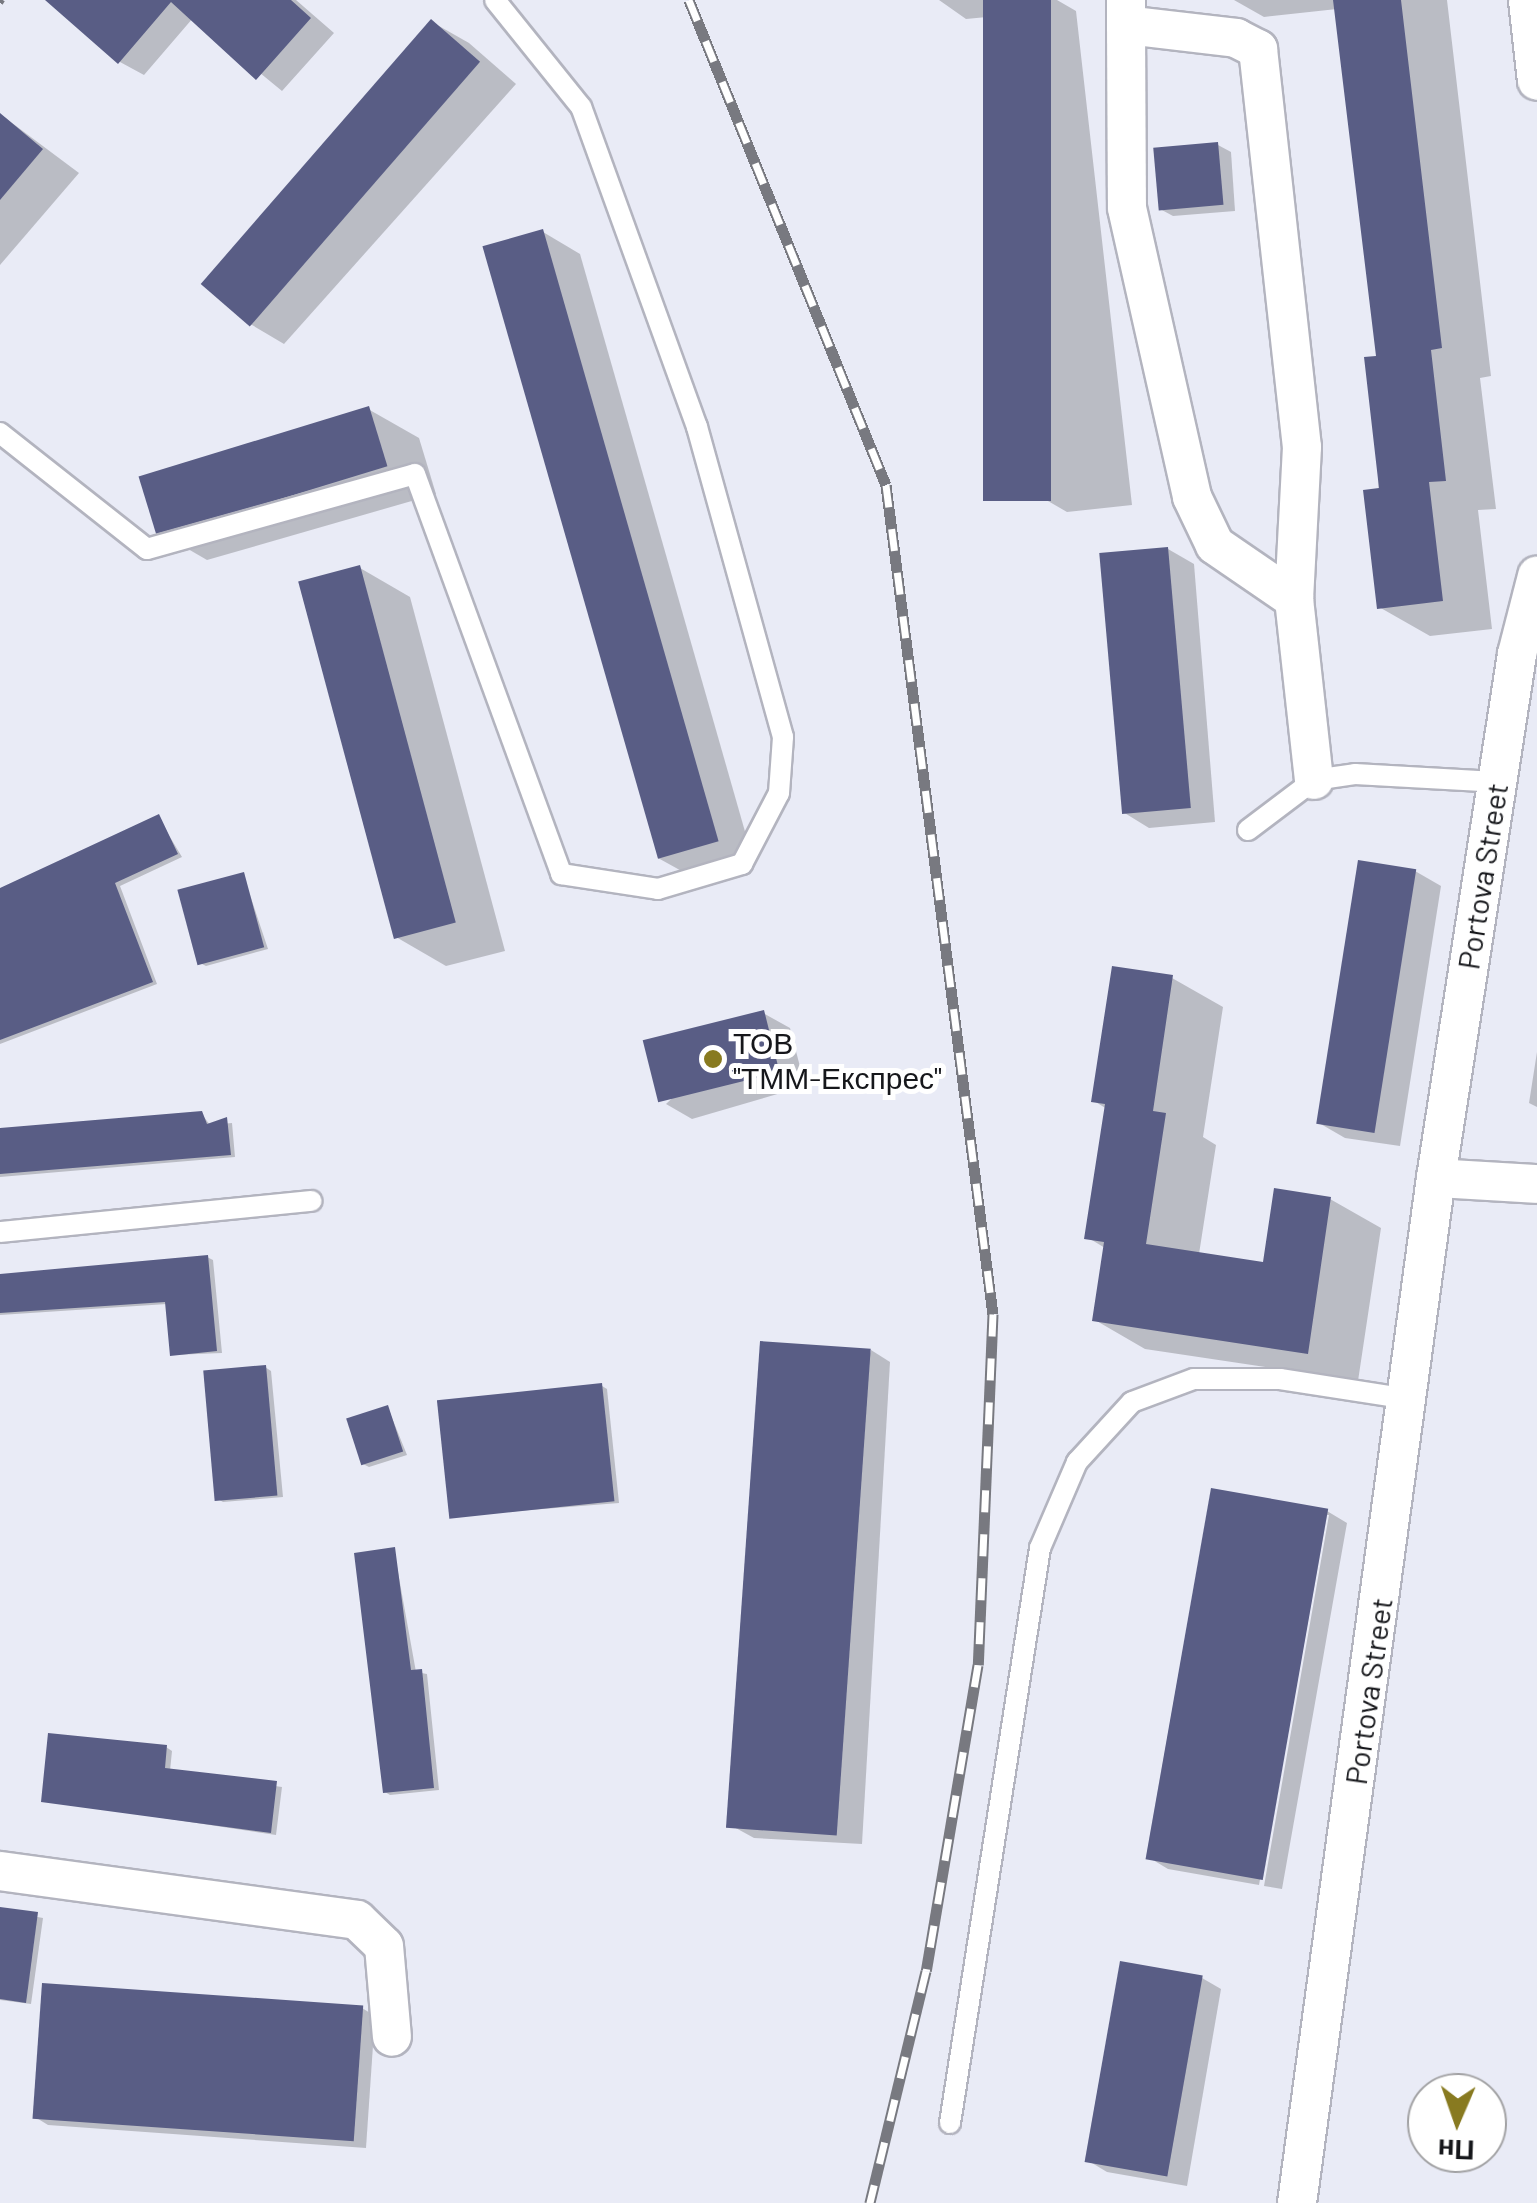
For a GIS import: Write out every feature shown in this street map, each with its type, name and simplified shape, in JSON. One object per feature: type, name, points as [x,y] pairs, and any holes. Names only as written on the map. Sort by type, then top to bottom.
[{"type":"street","points":[[1528,0],[1537,81]]},
{"type":"street","points":[[1294,599],[1214,545],[1192,496],[1127,208],[1126,12],[1236,38],[1258,49],[1302,447],[1294,599],[1314,780]]},
{"type":"street","name":"Portova Street","points":[[1297,2203],[1436,1178],[1496,782],[1537,576]]},
{"type":"street","points":[[1436,1178],[1537,1184]]},
{"type":"street","points":[[0,1870],[357,1920],[384,1946],[392,2037]]},
{"type":"lane","points":[[0,433],[147,548],[416,474],[561,874],[658,889],[742,864],[779,793],[783,736],[697,427],[580,107],[496,0]]},
{"type":"lane","points":[[1248,830],[1314,780],[1355,774],[1496,782]]},
{"type":"lane","points":[[0,1232],[310,1201]]},
{"type":"lane","points":[[950,2123],[1040,1548],[1077,1462],[1132,1402],[1194,1379],[1280,1380],[1409,1399]]},
{"type":"building","points":[[45,0],[291,0],[311,18],[256,80],[171,2],[118,64]]},
{"type":"building","points":[[983,0],[1051,0],[1051,501],[983,501]]},
{"type":"building","points":[[1333,0],[1401,0],[1442,348],[1431,350],[1446,481],[1429,482],[1443,601],[1377,609],[1363,490],[1379,488],[1364,357],[1376,356]]},
{"type":"building","points":[[431,19],[480,62],[250,327],[201,284]]},
{"type":"building","points":[[0,113],[43,149],[0,200]]},
{"type":"building","points":[[1218,142],[1223,205],[1159,210],[1153,148]]},
{"type":"building","points":[[543,229],[719,841],[658,859],[482,246]]},
{"type":"building","points":[[369,406],[387,466],[157,537],[139,476]]},
{"type":"building","points":[[1168,547],[1191,808],[1122,814],[1099,553]]},
{"type":"building","points":[[360,565],[456,922],[394,939],[298,582]]},
{"type":"building","points":[[159,814],[178,854],[115,883],[153,982],[0,1040],[0,888]]},
{"type":"building","points":[[1358,860],[1416,869],[1375,1133],[1316,1124]]},
{"type":"building","points":[[244,872],[264,947],[198,965],[177,890]]},
{"type":"building","points":[[1112,966],[1173,975],[1153,1111],[1166,1113],[1146,1244],[1263,1262],[1274,1188],[1331,1197],[1308,1354],[1092,1321],[1104,1242],[1084,1239],[1105,1104],[1091,1102]]},
{"type":"building","name":"ТОВ \"ТММ-Експрес\"","points":[[764,1010],[779,1072],[658,1102],[643,1040]]},
{"type":"building","points":[[202,1111],[207,1124],[227,1117],[231,1155],[0,1174],[0,1128]]},
{"type":"building","points":[[208,1255],[217,1351],[170,1356],[165,1302],[0,1313],[0,1274]]},
{"type":"building","points":[[760,1341],[871,1349],[837,1836],[726,1828]]},
{"type":"building","points":[[266,1365],[277,1496],[215,1501],[203,1370]]},
{"type":"building","points":[[602,1383],[614,1501],[449,1519],[437,1400]]},
{"type":"building","points":[[388,1405],[403,1452],[361,1465],[346,1419]]},
{"type":"building","points":[[1211,1488],[1328,1509],[1263,1880],[1146,1859]]},
{"type":"building","points":[[395,1547],[411,1670],[422,1669],[434,1788],[383,1793],[354,1553]]},
{"type":"building","points":[[48,1733],[167,1745],[165,1768],[277,1781],[271,1833],[41,1802]]},
{"type":"building","points":[[0,1907],[38,1912],[26,2003],[0,1999]]},
{"type":"building","points":[[1120,1961],[1203,1976],[1167,2176],[1085,2162]]},
{"type":"building","points":[[42,1983],[363,2005],[354,2141],[33,2119]]},
{"type":"railway","points":[[689,0],[886,485],[993,1314],[978,1665],[926,1971],[870,2203]]},
{"type":"place","name":"ТОВ \"ТММ-Експрес\"","points":[[713,1059]]}]
